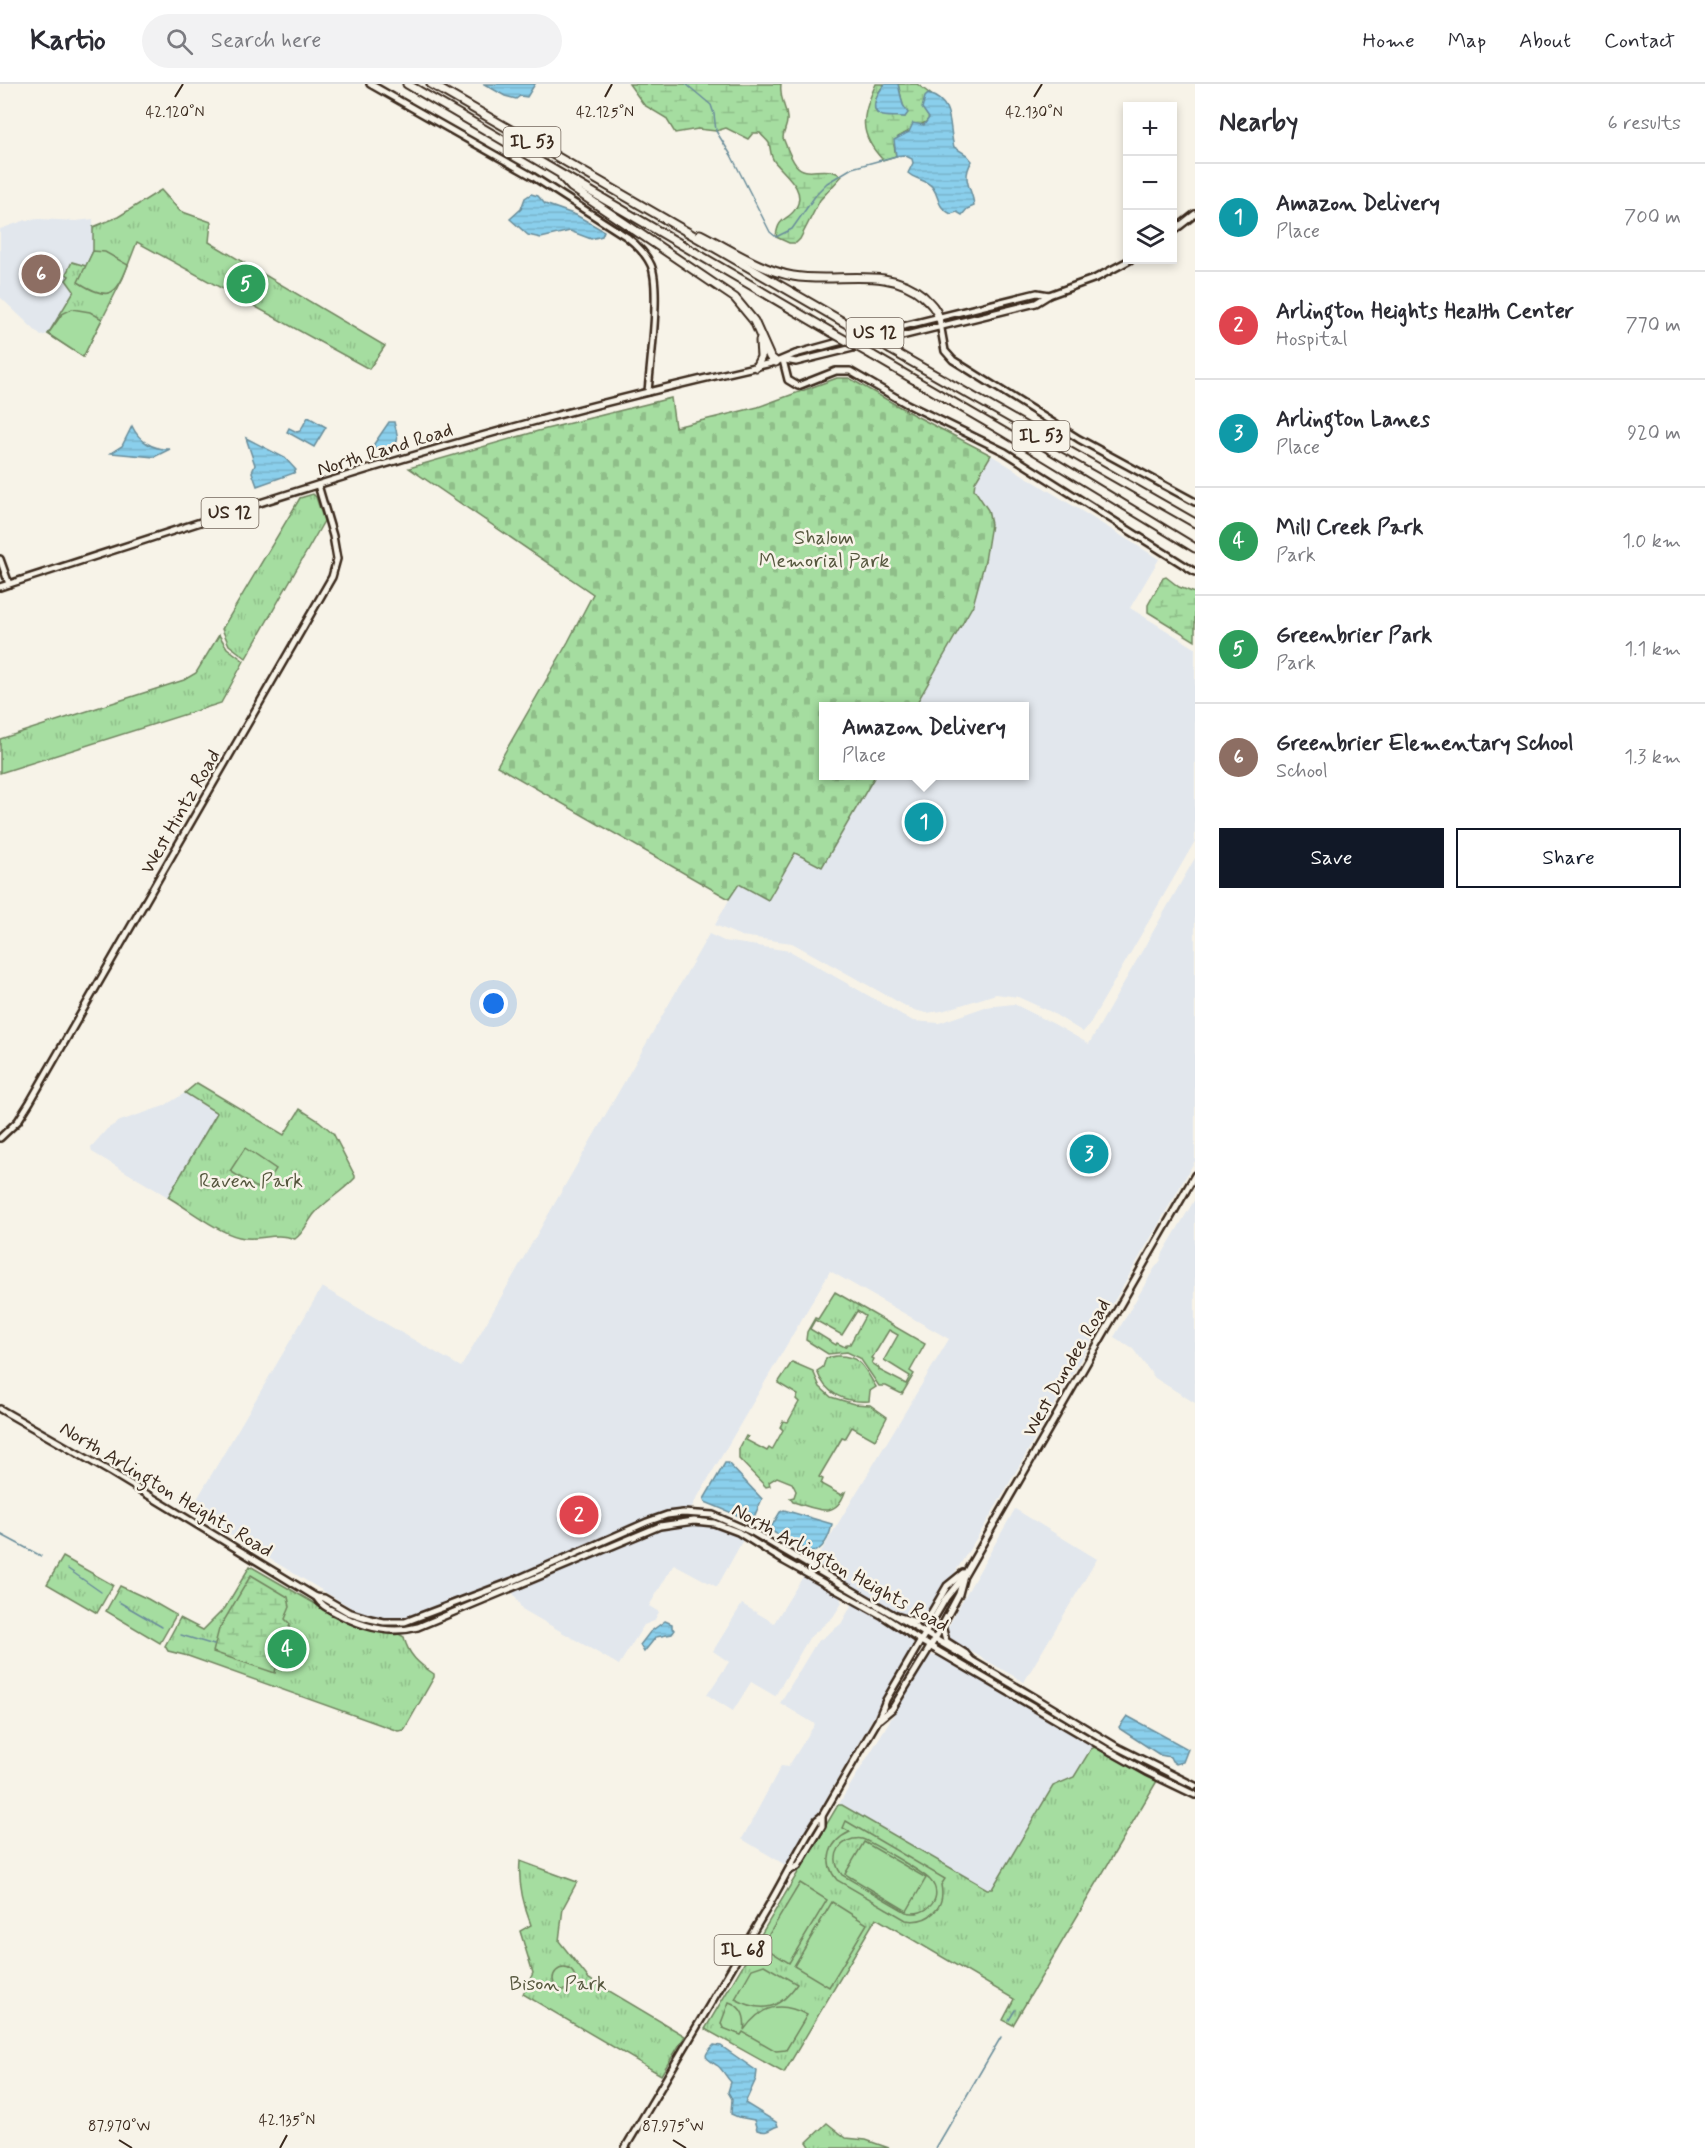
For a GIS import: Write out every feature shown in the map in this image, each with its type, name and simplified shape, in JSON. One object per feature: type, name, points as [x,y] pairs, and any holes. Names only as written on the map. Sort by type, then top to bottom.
[{"type":"highway","name":"IL 53","points":[[407,84],[1012,437],[1157,526],[1195,554]]},
{"type":"highway","name":"IL 53","points":[[431,84],[1194,522]]},
{"type":"highway","points":[[556,171],[571,187],[735,298],[749,313],[770,357],[780,361]]},
{"type":"highway","points":[[632,200],[773,270],[807,278],[879,278],[900,282],[914,289],[926,299],[937,311],[940,322]]},
{"type":"highway","points":[[756,367],[761,357],[759,336]]},
{"type":"highway","points":[[1157,526],[1195,548]]},
{"type":"main road","points":[[370,84],[532,176],[639,247],[651,263],[656,286],[648,392]]},
{"type":"main road","points":[[1177,229],[1195,214]]},
{"type":"main road","name":"North Rand Road","points":[[0,587],[318,485],[524,424],[780,361],[811,349],[1036,303],[1049,295],[1096,278],[1123,264]]},
{"type":"main road","name":"North Rand Road","points":[[940,322],[1037,292],[1049,295]]},
{"type":"main road","points":[[940,322],[945,351],[953,360],[1079,439],[1195,502]]},
{"type":"main road","points":[[780,361],[788,380],[798,386],[836,371],[850,371],[907,404],[1005,452],[1195,572]]},
{"type":"main road","name":"West Hintz Road","points":[[0,1138],[18,1121],[30,1102],[332,578],[337,559],[333,536],[318,485]]},
{"type":"main road","points":[[0,559],[9,584]]},
{"type":"main road","name":"West Dundee Road","points":[[926,1633],[946,1598],[969,1568],[1195,1175]]},
{"type":"main road","name":"North Arlington Heights Road","points":[[0,1408],[316,1597],[324,1598],[348,1612],[378,1621],[412,1620],[523,1577],[667,1515],[699,1514],[718,1517],[754,1533],[1117,1748],[1195,1786]]},
{"type":"main road","name":"North Arlington Heights Road","points":[[316,1597],[320,1603],[355,1622],[386,1629],[414,1628],[450,1615],[657,1527],[694,1521],[714,1524],[738,1532],[1147,1772],[1195,1795]]},
{"type":"main road","points":[[896,1616],[916,1622],[923,1620],[930,1615],[947,1586],[969,1568]]},
{"type":"main road","name":"West Dundee Road","points":[[935,1639],[959,1594],[964,1576]]},
{"type":"main road","points":[[942,1624],[946,1641],[965,1653],[971,1660]]},
{"type":"main road","name":"IL 68","points":[[626,2148],[789,1871],[810,1830],[822,1816],[878,1720],[886,1700],[926,1633]]},
{"type":"main road","name":"IL 68","points":[[878,1720],[892,1709],[935,1639]]},
{"type":"shaded area","points":[[93,219],[94,239],[93,251],[74,291],[48,334],[41,336],[0,297],[0,229],[26,220],[76,221]]},
{"type":"shaded area","points":[[991,455],[1159,559],[1130,608],[1195,648],[1195,841],[1083,1032],[1051,1012],[1018,997],[996,994],[942,1011],[926,1013],[911,1009],[792,943],[741,936],[715,925],[738,884],[795,853],[822,867],[873,780],[1029,780],[1029,702],[917,702],[973,605],[985,561],[991,524],[988,510],[974,490],[975,482]]},
{"type":"shaded area","points":[[1195,858],[1195,1161],[991,1515],[936,1603],[869,1725],[787,1866],[742,1839],[781,1766],[788,1767],[815,1724],[780,1703],[816,1643],[841,1624],[859,1592],[813,1565],[949,1339],[830,1271],[690,1510],[543,1565],[418,1616],[375,1617],[360,1613],[190,1511],[322,1287],[461,1367],[709,934],[724,941],[790,951],[913,1021],[939,1023],[985,1007],[1014,1004],[1089,1044]]},
{"type":"shaded area","points":[[185,1093],[217,1113],[168,1197],[92,1152],[91,1147],[107,1129],[120,1121],[164,1106]]},
{"type":"shaded area","points":[[1195,1199],[1195,1403],[1155,1378],[1133,1349],[1114,1337]]},
{"type":"shaded area","points":[[1015,1509],[1097,1559],[1024,1682],[949,1639],[947,1635],[947,1629],[961,1603]]},
{"type":"shaded area","points":[[674,1525],[723,1529],[743,1540],[717,1587],[674,1564],[649,1606],[659,1612],[654,1621],[644,1625],[619,1665],[522,1609],[512,1591],[622,1544]]},
{"type":"shaded area","points":[[804,1575],[839,1595],[842,1603],[833,1617],[809,1638],[775,1696],[751,1682],[733,1711],[707,1695],[729,1662],[713,1651],[742,1604],[774,1623]]},
{"type":"shaded area","points":[[930,1655],[938,1656],[961,1667],[1157,1781],[1013,2025],[1003,2020],[1014,1999],[876,1918],[784,2073],[705,2029]]},
{"type":"green space","points":[[629,84],[781,84],[787,121],[783,138],[794,162],[806,171],[828,171],[842,176],[820,200],[800,239],[796,243],[789,243],[776,237],[777,230],[781,222],[796,208],[799,194],[793,182],[774,161],[769,143],[760,133],[753,133],[748,139],[726,128],[716,131],[698,129],[675,133],[666,118],[644,105]]},
{"type":"green space","points":[[876,84],[885,84],[876,98],[877,113],[905,117],[907,113],[898,84],[917,84],[933,96],[928,94],[923,108],[929,118],[926,122],[898,137],[894,145],[896,156],[883,160],[869,142],[864,124],[867,106]]},
{"type":"green space","points":[[161,190],[180,211],[211,222],[209,242],[385,346],[369,369],[137,242],[123,278],[83,357],[48,334],[74,291],[66,280],[69,276],[66,274],[72,262],[86,266],[93,251],[93,227],[118,217]]},
{"type":"green space","points":[[93,251],[105,252],[128,265],[119,284],[110,293],[97,292],[78,282]]},
{"type":"green space","points":[[72,309],[90,312],[102,319],[83,357],[48,334],[62,314]]},
{"type":"green space","name":"Shalom Memorial Park","points":[[837,378],[849,378],[991,455],[975,482],[974,489],[988,510],[991,524],[985,561],[973,605],[917,702],[819,702],[819,780],[873,780],[822,867],[795,853],[768,900],[739,884],[729,899],[497,766],[593,594],[409,468],[538,431],[671,398],[675,427],[758,407]]},
{"type":"green space","points":[[313,494],[324,521],[246,658],[229,645],[222,629],[300,498]]},
{"type":"green space","points":[[1166,577],[1179,587],[1195,593],[1195,641],[1148,612],[1148,605],[1163,578]]},
{"type":"green space","points":[[219,635],[227,648],[244,661],[221,703],[0,773],[0,739],[184,680],[196,673]]},
{"type":"green space","name":"Raven Park","points":[[197,1083],[284,1135],[300,1109],[333,1133],[355,1178],[315,1213],[295,1239],[280,1236],[239,1237],[213,1225],[168,1197],[217,1113],[185,1093]]},
{"type":"green space","points":[[245,1148],[276,1169],[262,1191],[230,1171]]},
{"type":"green space","points":[[835,1292],[925,1344],[910,1371],[914,1374],[902,1394],[886,1386],[879,1386],[860,1358],[847,1352],[828,1354],[806,1340],[807,1332],[815,1318],[818,1319]],"holes":[[[857,1311],[865,1316],[850,1344],[845,1347],[837,1343],[836,1345],[810,1329],[815,1320],[842,1335]],[[889,1330],[898,1335],[884,1360],[910,1376],[906,1384],[879,1370],[872,1363],[874,1359],[872,1358]]]},
{"type":"green space","points":[[836,1356],[856,1360],[865,1369],[876,1387],[870,1391],[869,1401],[844,1398],[825,1386],[817,1371],[823,1367],[826,1358]]},
{"type":"green space","points":[[792,1362],[813,1371],[820,1387],[831,1397],[854,1404],[870,1405],[887,1417],[875,1440],[852,1427],[845,1439],[842,1438],[819,1477],[823,1479],[821,1484],[841,1495],[845,1492],[836,1507],[830,1509],[816,1509],[793,1502],[790,1498],[794,1497],[796,1491],[792,1483],[777,1477],[769,1482],[770,1486],[766,1487],[739,1459],[739,1449],[746,1436],[748,1437],[746,1440],[767,1451],[769,1448],[772,1450],[783,1430],[780,1427],[783,1421],[788,1422],[799,1402],[796,1399],[798,1395],[778,1383]]},
{"type":"green space","points":[[63,1557],[113,1585],[97,1613],[47,1584]]},
{"type":"green space","points":[[250,1566],[350,1624],[364,1629],[397,1633],[404,1637],[411,1654],[434,1674],[434,1677],[404,1730],[398,1731],[188,1656],[168,1651],[165,1646],[180,1618],[203,1630],[225,1608]]},
{"type":"green space","points":[[251,1575],[288,1597],[290,1607],[285,1619],[290,1624],[287,1635],[291,1642],[277,1662],[275,1673],[213,1652],[219,1629]]},
{"type":"green space","points":[[120,1586],[176,1615],[160,1643],[106,1611]]},
{"type":"green space","points":[[1097,1746],[1157,1781],[1013,2025],[1003,2020],[1014,1999],[876,1918],[784,2073],[705,2029],[838,1805],[842,1805],[987,1889],[992,1889],[1053,1786],[1074,1777],[1091,1749]]},
{"type":"green space","points":[[846,1821],[945,1879],[941,1885],[941,1901],[934,1913],[914,1921],[906,1920],[837,1880],[832,1873],[829,1859],[833,1846],[850,1832],[843,1828]],"holes":[[[854,1839],[862,1839],[876,1846],[926,1876],[936,1893],[932,1905],[920,1912],[906,1912],[842,1875],[837,1864],[837,1854],[842,1845]]]},
{"type":"green space","points":[[864,1842],[926,1878],[907,1911],[845,1874]]},
{"type":"green space","name":"Bison Park","points":[[520,1861],[577,1882],[563,1908],[559,1941],[589,1979],[685,2036],[661,2075],[523,1994],[533,1973],[520,1931],[531,1925],[522,1893]]},
{"type":"green space","points":[[800,1883],[827,1900],[789,1963],[762,1946]]},
{"type":"green space","points":[[832,1902],[867,1924],[829,1987],[794,1966]]},
{"type":"green space","points":[[764,1965],[797,1984],[784,1999],[769,2006],[754,2006],[735,1999],[752,1969]]},
{"type":"green space","points":[[560,1968],[568,1968],[575,1975],[575,1983],[568,1990],[560,1990],[553,1983],[553,1975]]},
{"type":"green space","points":[[729,2002],[738,2007],[742,2013],[744,2030],[757,2015],[772,2008],[789,2008],[807,2015],[786,2050],[776,2051],[743,2032],[741,2035],[723,2028],[721,2023]]},
{"type":"green space","points":[[827,2123],[846,2138],[866,2140],[889,2148],[811,2148],[807,2142]]},
{"type":"water","points":[[484,84],[535,84],[527,97],[520,96],[516,99],[505,96]]},
{"type":"water","points":[[885,84],[898,84],[903,105],[908,113],[905,117],[880,115],[875,109],[876,100]]},
{"type":"water","points":[[928,94],[937,98],[947,109],[954,147],[972,161],[967,179],[974,206],[962,215],[946,211],[940,205],[930,185],[908,173],[913,163],[912,159],[904,155],[896,156],[894,140],[909,132],[913,123],[924,125],[929,118],[922,108]]},
{"type":"water","points":[[531,194],[538,196],[545,204],[576,215],[604,231],[602,236],[591,239],[570,231],[541,238],[528,235],[510,219],[521,209],[525,198]]},
{"type":"water","points":[[308,417],[326,427],[314,447],[287,432],[289,428],[300,431]]},
{"type":"water","points":[[389,422],[394,422],[398,437],[396,444],[384,450],[374,449],[374,444]]},
{"type":"water","points":[[132,426],[147,444],[170,449],[154,457],[111,453],[122,446]]},
{"type":"water","points":[[246,438],[285,458],[296,470],[294,473],[257,486],[252,472],[255,465]]},
{"type":"water","points":[[725,1463],[728,1463],[762,1499],[754,1517],[749,1520],[705,1502],[704,1499]]},
{"type":"water","points":[[784,1510],[832,1524],[828,1538],[819,1549],[811,1552],[770,1529],[780,1512]]},
{"type":"water","points":[[665,1621],[672,1624],[675,1630],[672,1634],[656,1637],[644,1652],[640,1645],[650,1632]]},
{"type":"water","points":[[1127,1716],[1188,1749],[1183,1762],[1176,1764],[1170,1757],[1160,1755],[1120,1729],[1119,1727]]},
{"type":"water","points":[[714,2045],[721,2046],[757,2071],[756,2079],[745,2103],[776,2122],[778,2126],[766,2131],[757,2130],[754,2120],[731,2114],[732,2099],[728,2092],[731,2082],[706,2055]]},
{"type":"waterway","points":[[686,84],[711,105],[716,131],[731,155],[770,232],[776,237],[792,229],[827,183],[852,168],[896,156]]},
{"type":"waterway","points":[[0,1534],[41,1556]]},
{"type":"waterway","points":[[68,1569],[101,1592]]},
{"type":"waterway","points":[[119,1602],[162,1627]]},
{"type":"waterway","points":[[181,1635],[214,1645]]},
{"type":"waterway","points":[[1009,2020],[1015,2010]]},
{"type":"waterway","points":[[936,2148],[1001,2037]]},
{"type":"place","name":"Greenbrier Elementary School","points":[[41,274]]},
{"type":"place","name":"Greenbrier Park","points":[[246,284]]},
{"type":"place","name":"Amazon Delivery","points":[[924,822]]},
{"type":"place","name":"Arlington Lanes","points":[[1089,1154]]},
{"type":"place","name":"Arlington Heights Health Center","points":[[579,1515]]},
{"type":"place","name":"Mill Creek Park","points":[[287,1649]]}]
